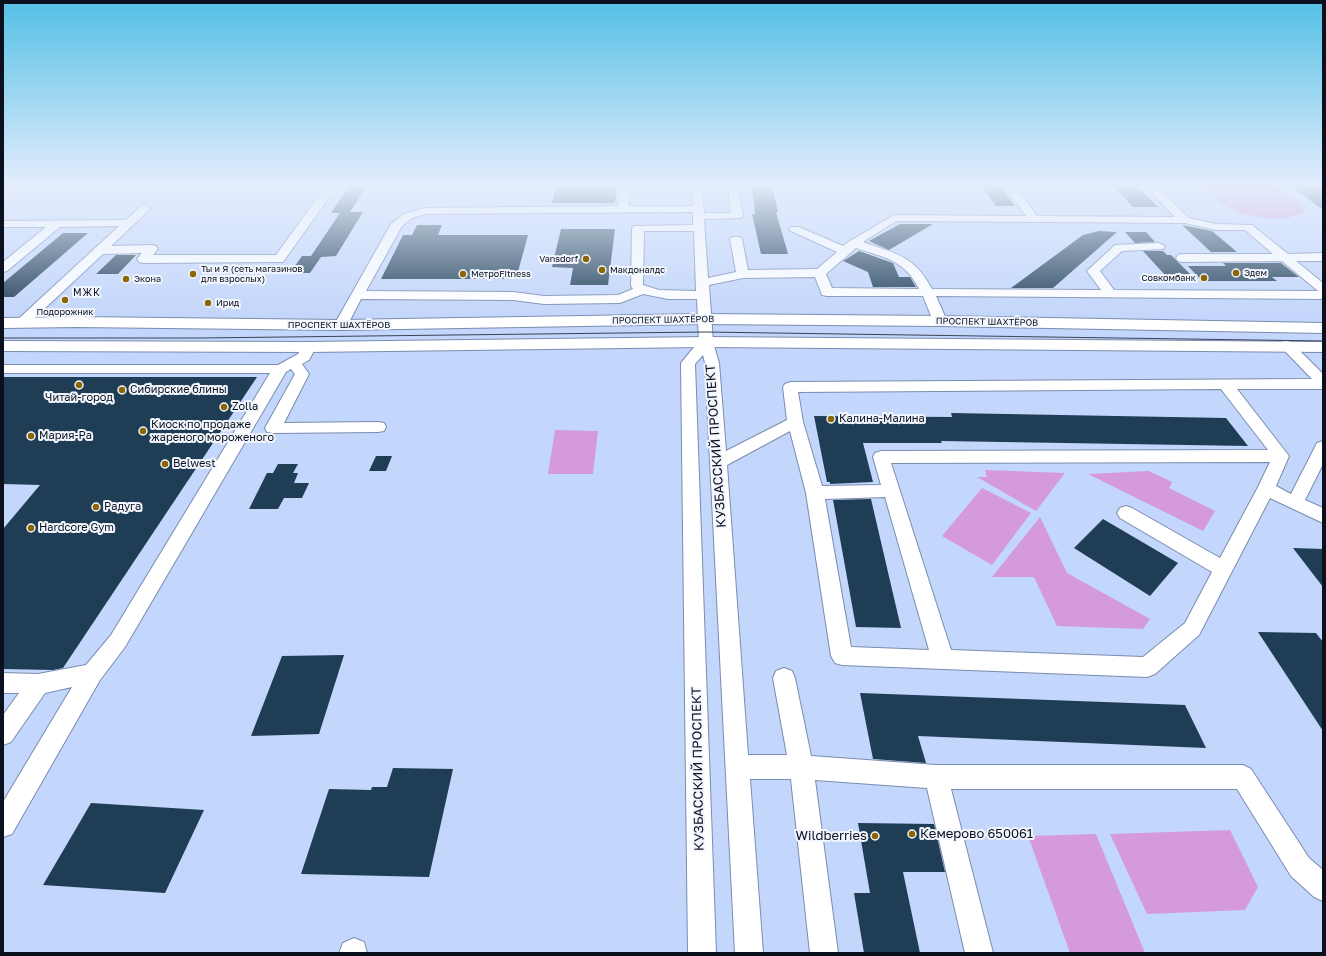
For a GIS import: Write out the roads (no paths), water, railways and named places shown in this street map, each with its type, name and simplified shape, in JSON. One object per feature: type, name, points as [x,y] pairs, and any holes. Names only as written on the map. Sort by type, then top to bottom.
[{"type":"main road","name":"ПРОСПЕКТ ШАХТЁРОВ","points":[[3,323],[77,322],[341,325],[704,319],[940,321],[1323,328]]},
{"type":"main road","name":"ПРОСПЕКТ ШАХТЁРОВ","points":[[3,346],[309,348],[706,342],[1323,347]]},
{"type":"street","points":[[3,268],[49,231]]},
{"type":"street","points":[[22,323],[121,231]]},
{"type":"street","points":[[101,250],[152,249],[143,259],[279,259],[300,231]]},
{"type":"street","points":[[341,325],[393,231]]},
{"type":"street","points":[[638,231],[636,286],[642,290],[672,295],[702,289],[743,274],[820,273],[854,243],[874,231]]},
{"type":"street","points":[[699,231],[706,342]]},
{"type":"street","points":[[799,231],[844,251]]},
{"type":"street","points":[[1252,231],[1323,289]]},
{"type":"street","points":[[736,239],[743,274]]},
{"type":"street","points":[[854,243],[904,262],[913,268],[928,294],[940,321]]},
{"type":"street","points":[[1111,294],[1093,271],[1119,247],[1159,247]]},
{"type":"street","points":[[1182,258],[1323,257]]},
{"type":"street","points":[[820,273],[827,292],[928,294],[1323,295]]},
{"type":"street","points":[[357,295],[513,296],[544,300],[620,299],[642,290]]},
{"type":"street","name":"КУЗБАССКИЙ ПРОСПЕКТ","points":[[706,342],[712,363],[749,953]]},
{"type":"street","name":"КУЗБАССКИЙ ПРОСПЕКТ","points":[[702,953],[688,362],[706,342]]},
{"type":"street","points":[[1286,346],[1323,383]]},
{"type":"street","points":[[3,369],[287,366],[304,357],[309,348]]},
{"type":"street","points":[[287,366],[302,374],[273,428],[378,427]]},
{"type":"street","points":[[3,825],[92,673],[118,641],[287,366]]},
{"type":"street","points":[[1281,456],[1266,489],[1192,629],[1147,667],[842,656],[815,493],[795,422],[790,387],[1323,383]]},
{"type":"street","points":[[1225,384],[1281,456]]},
{"type":"street","points":[[718,462],[795,422]]},
{"type":"street","points":[[1295,503],[1323,447]]},
{"type":"street","points":[[943,660],[890,491],[881,457],[1281,456]]},
{"type":"street","points":[[1266,489],[1323,516]]},
{"type":"street","points":[[815,493],[890,491]]},
{"type":"street","points":[[1126,513],[1223,569]]},
{"type":"street","points":[[3,683],[38,684],[92,673]]},
{"type":"street","points":[[784,678],[801,767],[824,953]]},
{"type":"street","points":[[3,734],[38,684]]},
{"type":"street","points":[[737,767],[801,767],[936,777],[1243,777],[1300,867],[1323,888]]},
{"type":"street","points":[[936,777],[979,953]]},
{"type":"tram line","points":[[3,338],[200,338],[705,332],[1323,341]]},
{"type":"place","name":"Vansdorf","points":[[586,259]]},
{"type":"place","name":"Макдоналдс","points":[[602,270]]},
{"type":"place","name":"Эдем","points":[[1236,273]]},
{"type":"place","name":"Ты и Я (сеть магазинов для взрослых)","points":[[193,274]]},
{"type":"place","name":"МетроFitness","points":[[463,274]]},
{"type":"place","name":"Совкомбанк","points":[[1204,278]]},
{"type":"place","name":"Экона","points":[[126,279]]},
{"type":"place","name":"Подорожник","points":[[65,300]]},
{"type":"place","name":"Ирид","points":[[208,303]]},
{"type":"place","name":"Читай-город","points":[[79,385]]},
{"type":"place","name":"Сибирские блины","points":[[122,390]]},
{"type":"place","name":"Zolla","points":[[224,407]]},
{"type":"place","name":"Калина-Малина","points":[[831,419]]},
{"type":"place","name":"Киоск по продаже жареного мороженого","points":[[143,431]]},
{"type":"place","name":"Мария-Ра","points":[[31,436]]},
{"type":"place","name":"Belwest","points":[[165,464]]},
{"type":"place","name":"Радуга","points":[[96,507]]},
{"type":"place","name":"Hardcore Gym","points":[[31,528]]},
{"type":"place","name":"Кемерово 650061","points":[[912,834]]},
{"type":"place","name":"Wildberries","points":[[875,836]]},
{"type":"district","name":"МЖК","points":[[87,293]]}]
